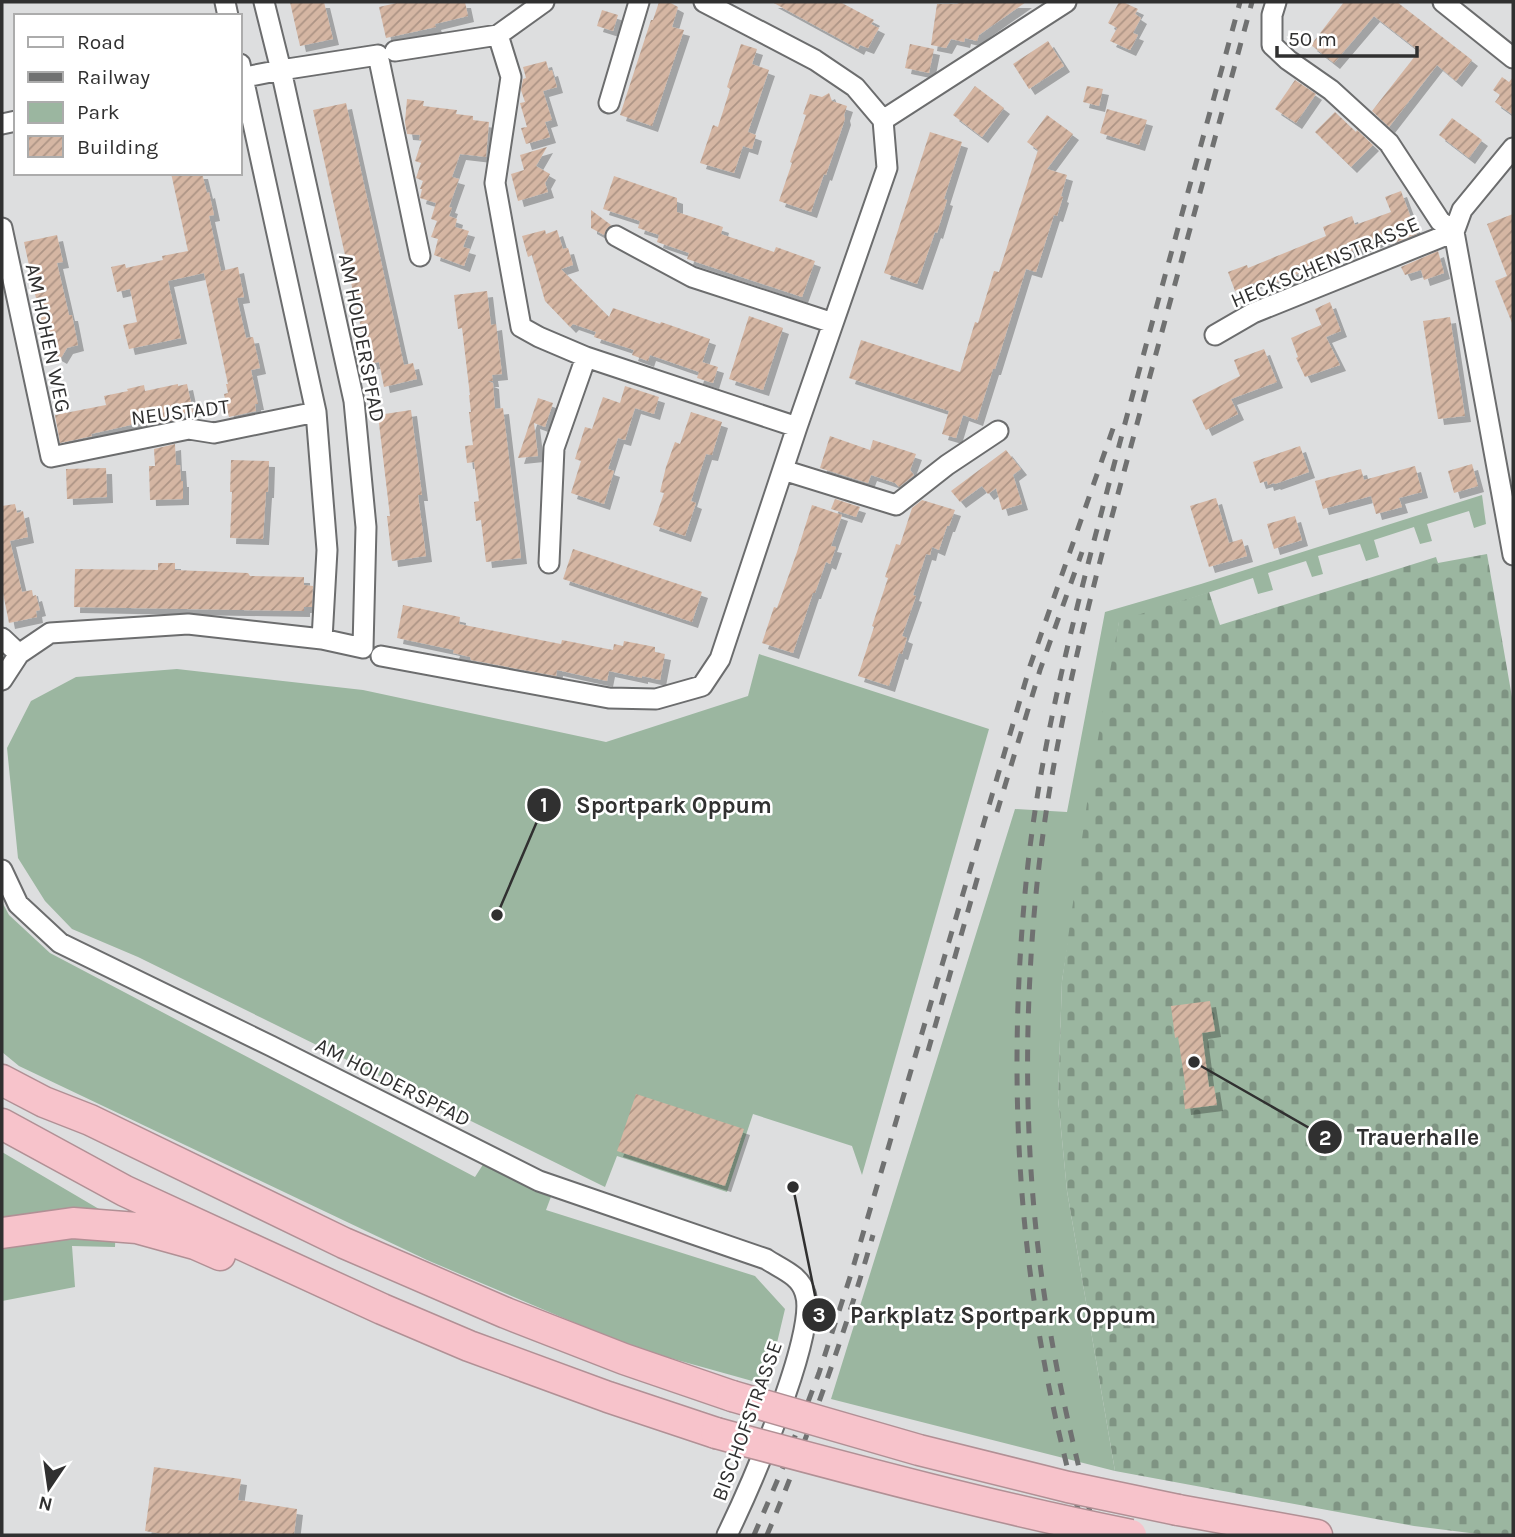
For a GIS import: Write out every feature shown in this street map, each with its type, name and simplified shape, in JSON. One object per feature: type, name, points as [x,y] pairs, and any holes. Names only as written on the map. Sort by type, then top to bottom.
[{"type":"highway","points":[[2,1065],[90,1120]]},
{"type":"highway","points":[[2,1080],[344,1243],[624,1360],[732,1396],[933,1454],[1068,1487],[1317,1535]]},
{"type":"highway","points":[[2,1124],[125,1191],[382,1310],[482,1351],[608,1397],[716,1433],[911,1485],[1131,1535]]},
{"type":"highway","points":[[2,1233],[73,1223],[137,1228],[195,1244],[345,1309],[382,1310]]},
{"type":"street","name":"AM HOLDERSPFAD","points":[[2,680],[19,654],[50,633],[188,624],[322,639],[363,648],[366,527],[354,401],[272,72],[264,2]]},
{"type":"street","points":[[395,51],[498,35],[544,2]]},
{"type":"street","points":[[609,103],[639,2]]},
{"type":"street","points":[[382,656],[609,698],[656,699],[702,686],[720,659],[832,323],[887,168],[883,120],[855,87],[815,60],[704,2]]},
{"type":"street","points":[[883,120],[1066,2]]},
{"type":"street","name":"HECKSCHENSTRASSE","points":[[1276,2],[1272,15],[1272,45],[1288,60],[1331,90],[1390,143],[1440,221],[1454,232]]},
{"type":"street","points":[[1443,2],[1513,58]]},
{"type":"street","points":[[498,35],[511,77],[495,183],[521,327],[586,357],[797,427]]},
{"type":"street","points":[[242,73],[272,72],[378,55],[420,256]]},
{"type":"street","points":[[242,78],[316,412],[327,550],[322,639]]},
{"type":"street","name":"HECKSCHENSTRASSE","points":[[1513,148],[1462,210],[1454,232],[1513,555]]},
{"type":"street","name":"AM HOHEN WEG","points":[[2,228],[51,457]]},
{"type":"street","name":"HECKSCHENSTRASSE","points":[[1215,335],[1253,313],[1454,232]]},
{"type":"street","points":[[616,236],[692,277],[832,323]]},
{"type":"street","points":[[549,563],[554,447],[586,357]]},
{"type":"street","name":"NEUSTADT","points":[[51,457],[189,429],[214,433],[316,412]]},
{"type":"street","points":[[783,470],[896,505],[947,465],[998,431]]},
{"type":"street","points":[[2,638],[19,654]]},
{"type":"street","name":"AM HOLDERSPFAD","points":[[2,870],[18,904],[60,943],[538,1181],[766,1259],[800,1280]]},
{"type":"street","name":"BISCHOFSTRASSE","points":[[727,1535],[774,1426],[797,1360],[807,1314],[807,1296],[800,1280]]},
{"type":"green space","points":[[1482,495],[1486,524],[1474,528],[1469,511],[1427,524],[1432,541],[1420,544],[1414,527],[1374,540],[1379,557],[1366,561],[1360,544],[1318,556],[1323,574],[1312,577],[1306,561],[1268,573],[1273,590],[1258,594],[1253,578],[1119,622],[1062,981],[1058,1098],[1067,1191],[1115,1471],[831,1399],[1015,809],[1067,812],[1105,612]]},
{"type":"green space","points":[[1487,554],[1513,703],[1513,1535],[1486,1535],[1414,1526],[1115,1471],[1067,1191],[1058,1098],[1062,981],[1089,789],[1119,621],[1209,592],[1220,625],[1436,557],[1438,563]]},
{"type":"green space","points":[[759,654],[989,729],[862,1175],[852,1146],[753,1114],[727,1192],[617,1156],[605,1187],[138,957],[72,929],[45,901],[18,858],[7,748],[31,701],[76,677],[177,669],[363,690],[606,742],[748,696]]},
{"type":"green space","points":[[2,902],[9,915],[50,953],[475,1177],[484,1163],[552,1194],[546,1210],[755,1276],[785,1309],[767,1385],[634,1348],[427,1260],[19,1066],[2,1052]]},
{"type":"green space","points":[[2,1152],[116,1219],[115,1247],[72,1246],[75,1287],[2,1301]]},
{"type":"building","points":[[290,2],[324,2],[333,39],[300,46]]},
{"type":"building","points":[[401,2],[465,2],[468,16],[435,24],[436,27],[386,38],[379,7]]},
{"type":"building","points":[[659,2],[669,2],[678,7],[672,27],[684,30],[652,126],[620,115]]},
{"type":"building","points":[[772,2],[840,2],[874,20],[871,24],[879,28],[868,48],[860,45],[858,49]]},
{"type":"building","points":[[1026,2],[979,35],[977,41],[951,39],[946,48],[931,45],[937,4]]},
{"type":"building","points":[[1119,2],[1138,9],[1135,14],[1141,18],[1133,33],[1138,35],[1130,50],[1110,41],[1117,28],[1108,23]]},
{"type":"building","points":[[1344,2],[1397,2],[1472,60],[1456,81],[1437,65],[1389,127],[1372,111],[1419,51],[1374,16],[1334,63],[1311,45]]},
{"type":"building","points":[[602,10],[618,15],[613,31],[597,26]]},
{"type":"building","points":[[1048,41],[1064,66],[1029,89],[1013,64]]},
{"type":"building","points":[[741,44],[757,49],[752,64],[769,70],[748,132],[756,135],[752,149],[743,146],[734,173],[700,163],[713,125],[718,127]]},
{"type":"building","points":[[910,44],[934,49],[929,73],[905,68]]},
{"type":"building","points":[[546,61],[557,87],[543,91],[552,120],[545,122],[550,137],[526,144],[521,128],[527,127],[520,103],[525,102],[521,90],[523,79],[526,78],[523,67]]},
{"type":"building","points":[[1502,77],[1509,82],[1513,77],[1513,115],[1495,102],[1500,95],[1493,90]]},
{"type":"building","points":[[1295,80],[1316,94],[1296,123],[1275,109]]},
{"type":"building","points":[[975,86],[1004,108],[982,137],[953,115]]},
{"type":"building","points":[[1087,86],[1103,89],[1099,106],[1083,102]]},
{"type":"building","points":[[829,93],[832,101],[847,106],[826,175],[824,174],[811,212],[779,201],[810,94],[822,97]]},
{"type":"building","points":[[407,99],[424,101],[423,106],[457,110],[456,114],[489,122],[486,157],[460,154],[452,177],[459,179],[449,207],[452,208],[449,216],[457,219],[455,227],[469,231],[463,247],[470,249],[464,266],[434,255],[438,239],[431,237],[437,221],[431,219],[436,203],[420,198],[423,181],[416,178],[421,163],[415,161],[422,140],[419,140],[420,135],[407,134]]},
{"type":"building","points":[[346,103],[404,365],[413,363],[417,379],[384,387],[379,362],[369,364],[313,110]]},
{"type":"building","points":[[1107,109],[1147,120],[1139,145],[1100,133]]},
{"type":"building","points":[[1335,112],[1373,145],[1351,167],[1315,132]]},
{"type":"building","points":[[1047,115],[1073,134],[1047,169],[1067,175],[1057,216],[1054,215],[1036,272],[1026,269],[977,420],[963,415],[956,438],[942,434],[949,411],[849,378],[861,340],[960,372],[994,271],[999,272],[1038,150],[1027,142]]},
{"type":"building","points":[[1452,118],[1482,140],[1469,158],[1439,135]]},
{"type":"building","points":[[930,132],[962,142],[944,199],[947,200],[937,233],[935,232],[917,284],[884,273]]},
{"type":"building","points":[[547,147],[536,166],[550,174],[545,183],[548,192],[518,201],[511,174],[524,170],[520,155]]},
{"type":"building","points":[[171,175],[202,175],[214,215],[209,216],[221,271],[238,267],[244,297],[237,298],[246,338],[253,337],[260,368],[251,370],[258,404],[255,404],[256,411],[229,417],[224,394],[228,393],[228,384],[204,273],[168,281],[181,338],[129,349],[123,325],[137,322],[130,289],[117,292],[111,267],[125,264],[126,268],[188,251]]},
{"type":"building","points":[[614,176],[677,198],[677,212],[723,227],[721,234],[774,252],[776,247],[815,261],[802,297],[687,259],[689,253],[657,242],[659,235],[638,228],[640,221],[603,209]]},
{"type":"building","points":[[1401,191],[1417,234],[1392,244],[1389,237],[1311,265],[1312,268],[1265,287],[1262,280],[1235,291],[1228,272],[1247,265],[1248,268],[1326,236],[1323,227],[1352,216],[1355,225],[1391,212],[1385,197]]},
{"type":"building","points":[[591,210],[611,225],[604,235],[591,228]]},
{"type":"building","points":[[1513,214],[1512,323],[1495,281],[1507,276],[1487,224]]},
{"type":"building","points":[[545,230],[546,234],[557,230],[563,249],[568,248],[573,265],[561,269],[609,317],[613,308],[710,339],[699,372],[650,355],[648,361],[632,355],[634,350],[594,337],[596,332],[573,324],[570,327],[545,301],[532,255],[528,257],[522,236]]},
{"type":"building","points":[[57,235],[63,262],[57,263],[78,345],[67,348],[61,358],[47,350],[24,242]]},
{"type":"building","points":[[1438,251],[1444,273],[1424,280],[1421,270],[1405,275],[1401,267]]},
{"type":"building","points":[[487,291],[491,325],[496,324],[502,374],[492,375],[493,381],[488,381],[493,383],[495,409],[503,408],[521,558],[486,562],[481,520],[476,521],[474,502],[479,501],[474,462],[467,463],[465,446],[473,445],[470,395],[462,328],[458,329],[454,295]]},
{"type":"building","points":[[1330,302],[1341,331],[1326,337],[1340,365],[1305,377],[1291,338],[1321,325],[1324,332],[1315,309]]},
{"type":"building","points":[[749,316],[783,328],[763,390],[729,379]]},
{"type":"building","points":[[1450,317],[1465,416],[1438,419],[1423,321]]},
{"type":"building","points":[[1264,349],[1277,382],[1231,399],[1238,414],[1206,430],[1192,400],[1240,376],[1234,360]]},
{"type":"building","points":[[702,362],[718,367],[713,383],[697,378]]},
{"type":"building","points":[[187,384],[193,412],[173,416],[173,420],[153,424],[153,420],[60,443],[55,415],[106,405],[104,396],[128,391],[127,389],[144,385],[145,391]]},
{"type":"building","points":[[625,386],[659,397],[654,414],[635,408],[625,440],[618,438],[608,469],[614,471],[604,504],[571,493],[581,461],[575,459],[585,427],[592,429],[603,397],[620,403]]},
{"type":"building","points":[[538,398],[553,403],[545,427],[534,423],[538,456],[518,458]]},
{"type":"building","points":[[411,410],[422,495],[418,495],[426,556],[392,561],[387,516],[390,516],[378,415]]},
{"type":"building","points":[[691,412],[722,422],[712,455],[706,454],[701,469],[691,501],[696,503],[685,536],[653,525],[664,493],[660,492],[666,467],[675,442],[680,444]]},
{"type":"building","points":[[830,436],[870,450],[873,440],[916,454],[910,470],[914,475],[899,487],[895,483],[871,475],[868,483],[820,468]]},
{"type":"building","points":[[175,444],[176,465],[180,465],[183,481],[183,499],[150,500],[149,466],[155,466],[154,449]]},
{"type":"building","points":[[1300,446],[1309,472],[1275,484],[1268,485],[1267,481],[1260,483],[1253,462]]},
{"type":"building","points":[[1006,450],[1021,469],[1013,475],[1022,504],[1002,510],[996,488],[988,494],[982,486],[960,502],[951,491]]},
{"type":"building","points":[[231,460],[269,461],[263,539],[230,538]]},
{"type":"building","points":[[1472,464],[1478,486],[1454,493],[1448,471]]},
{"type":"building","points":[[1415,466],[1422,492],[1399,498],[1402,507],[1376,514],[1371,496],[1323,509],[1315,481],[1361,469],[1364,480]]},
{"type":"building","points":[[106,468],[107,497],[67,499],[66,469]]},
{"type":"building","points":[[1216,498],[1229,543],[1242,539],[1247,556],[1209,567],[1190,506]]},
{"type":"building","points":[[835,499],[860,507],[856,517],[831,509]]},
{"type":"building","points":[[922,500],[955,510],[939,550],[932,547],[930,555],[926,554],[913,595],[916,596],[902,636],[907,638],[902,654],[899,653],[889,686],[858,676],[896,544],[900,545],[912,508]]},
{"type":"building","points":[[15,504],[17,513],[23,511],[28,537],[10,541],[22,592],[32,590],[40,610],[36,611],[37,617],[9,623],[2,588],[2,506]]},
{"type":"building","points":[[812,505],[842,515],[831,546],[836,547],[830,564],[826,562],[813,593],[793,653],[762,643],[774,607],[777,608]]},
{"type":"building","points":[[1295,516],[1302,540],[1274,549],[1267,524]]},
{"type":"building","points":[[573,549],[702,592],[692,622],[563,579]]},
{"type":"building","points":[[158,563],[175,563],[175,570],[304,577],[304,585],[313,586],[312,607],[304,607],[304,611],[74,607],[75,569],[158,570]]},
{"type":"building","points":[[403,605],[460,617],[459,624],[561,644],[562,640],[613,650],[614,644],[623,646],[624,641],[655,647],[655,652],[665,654],[660,680],[609,671],[607,681],[557,670],[556,676],[471,660],[470,657],[453,653],[454,650],[397,638]]},
{"type":"building","points":[[1210,1001],[1215,1031],[1202,1033],[1209,1087],[1214,1086],[1217,1105],[1185,1109],[1183,1090],[1186,1090],[1171,1006]]},
{"type":"building","points":[[636,1094],[744,1129],[725,1186],[617,1151]]},
{"type":"building","points":[[154,1467],[241,1479],[238,1500],[297,1509],[294,1535],[162,1535],[145,1531]]},
{"type":"railway","points":[[1085,1535],[1045,1369],[1028,1258],[1023,1203],[1017,1038],[1027,873],[1050,724],[1072,626],[1240,2]]},
{"type":"railway","points":[[1096,1535],[1057,1369],[1041,1271],[1032,1187],[1028,1017],[1037,884],[1054,763],[1085,620],[1252,2]]},
{"type":"railway","points":[[754,1535],[819,1373],[852,1271],[1030,666],[1116,420]]},
{"type":"railway","points":[[997,812],[1040,670],[1082,552]]},
{"type":"railway","points":[[928,1051],[980,869]]},
{"type":"railway","points":[[767,1535],[824,1386],[873,1235]]},
{"type":"place","name":"Sportpark Oppum","points":[[497,915]]},
{"type":"place","name":"Trauerhalle","points":[[1194,1062]]},
{"type":"place","name":"Parkplatz Sportpark Oppum","points":[[793,1187]]}]
